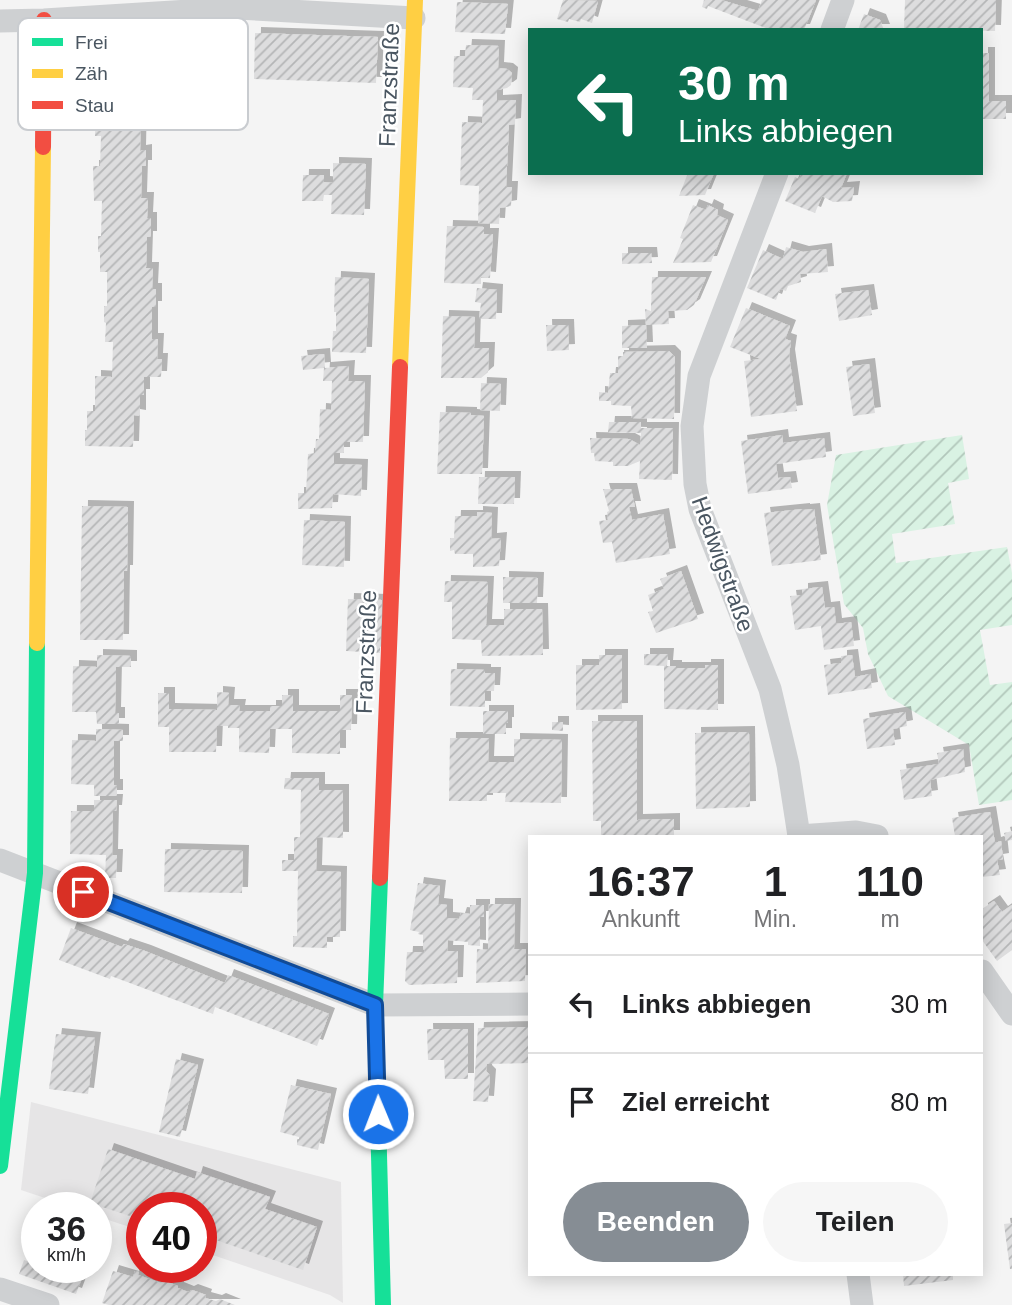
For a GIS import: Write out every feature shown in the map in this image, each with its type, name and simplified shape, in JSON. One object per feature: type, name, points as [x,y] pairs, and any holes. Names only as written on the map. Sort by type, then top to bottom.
[{"type":"street","points":[[833,28],[843,0]]},
{"type":"street","points":[[76,18],[237,8],[414,9]]},
{"type":"street","name":"Franzstraße","points":[[383,1305],[375,1005],[414,9]]},
{"type":"street","points":[[0,20],[18,20]]},
{"type":"street","points":[[0,1166],[35,873],[43,130]]},
{"type":"street","name":"Hedwigstraße","points":[[776,175],[699,376],[692,426],[695,484],[701,509],[770,689],[788,765],[799,835]]},
{"type":"street","name":"Hedwigstraße","points":[[813,835],[856,832],[872,835]]},
{"type":"street","points":[[0,860],[375,1005],[528,1004]]},
{"type":"street","points":[[983,972],[1012,1014]]},
{"type":"street","points":[[858,1276],[862,1305]]},
{"type":"street","points":[[0,1289],[48,1305]]},
{"type":"shaded area","points":[[31,1102],[341,1182],[343,1303],[330,1295],[217,1256],[217,1192],[126,1192],[126,1226],[112,1221],[112,1192],[21,1190]]},
{"type":"green space","points":[[962,435],[969,479],[948,483],[955,524],[892,534],[896,563],[1007,547],[1012,573],[1012,625],[980,630],[990,685],[1012,682],[1012,800],[979,805],[969,745],[888,696],[868,654],[863,628],[844,604],[827,505],[836,455]]},
{"type":"building","points":[[563,0],[598,1],[592,23],[581,19],[580,22],[569,19],[568,22],[557,19]]},
{"type":"building","points":[[704,0],[721,0],[758,11],[762,0],[816,0],[805,28],[766,28],[708,6],[707,9],[702,7]]},
{"type":"building","points":[[905,0],[996,0],[995,31],[983,31],[983,28],[904,28]]},
{"type":"building","points":[[457,2],[508,4],[505,34],[455,32]]},
{"type":"building","points":[[864,14],[880,20],[883,28],[859,28]]},
{"type":"building","points":[[255,33],[378,37],[376,83],[254,79]]},
{"type":"building","points":[[466,45],[499,46],[498,68],[512,73],[511,85],[497,90],[497,101],[516,100],[515,124],[509,125],[506,187],[512,187],[511,206],[500,208],[499,224],[478,223],[479,186],[460,185],[462,122],[482,123],[483,100],[472,100],[473,88],[453,87],[454,56],[465,56]]},
{"type":"building","points":[[983,53],[989,53],[989,101],[1006,101],[1006,119],[983,119]]},
{"type":"building","points":[[95,130],[140,130],[140,151],[146,150],[146,166],[142,166],[141,198],[148,198],[147,218],[151,218],[151,237],[147,237],[146,268],[153,268],[152,289],[156,289],[156,307],[152,307],[152,339],[158,339],[157,359],[162,359],[161,377],[144,377],[144,395],[140,395],[140,416],[134,415],[133,447],[85,446],[87,411],[95,411],[95,376],[112,377],[113,342],[105,342],[104,322],[107,272],[100,272],[98,252],[102,201],[94,201],[93,166],[100,166],[101,136],[95,136]]},
{"type":"building","points":[[333,163],[366,164],[364,215],[331,214],[332,195],[324,195],[323,201],[302,201],[303,175],[324,175],[324,182],[333,183]]},
{"type":"building","points":[[687,175],[713,175],[705,195],[679,196]]},
{"type":"building","points":[[801,175],[846,175],[841,188],[854,187],[852,201],[833,202],[822,196],[815,213],[785,201],[795,177],[799,179]]},
{"type":"building","points":[[693,205],[706,210],[708,205],[718,210],[717,215],[728,220],[711,262],[673,263],[683,239],[680,238]]},
{"type":"building","points":[[447,226],[484,227],[484,234],[493,234],[490,278],[481,277],[481,284],[444,283]]},
{"type":"building","points":[[786,247],[803,252],[826,249],[828,272],[800,274],[801,282],[788,286],[786,291],[780,289],[776,300],[747,288],[763,250],[783,259]]},
{"type":"building","points":[[622,253],[651,253],[652,263],[622,264]]},
{"type":"building","points":[[335,277],[369,279],[366,353],[332,352],[333,331],[336,331]]},
{"type":"building","points":[[652,277],[706,277],[694,305],[687,310],[668,311],[669,324],[646,325],[645,309],[651,311]]},
{"type":"building","points":[[477,288],[497,290],[496,319],[479,319],[481,303],[475,302]]},
{"type":"building","points":[[868,290],[872,315],[839,321],[835,294]]},
{"type":"building","points":[[746,308],[790,326],[785,339],[791,341],[789,355],[797,411],[751,417],[744,361],[761,359],[730,347]]},
{"type":"building","points":[[443,316],[475,317],[474,348],[489,348],[488,372],[481,378],[441,378]]},
{"type":"building","points":[[546,325],[568,325],[569,350],[547,351]]},
{"type":"building","points":[[646,325],[647,348],[622,348],[622,326]]},
{"type":"building","points":[[669,351],[675,357],[674,419],[632,418],[631,406],[599,401],[599,392],[608,393],[610,373],[618,373],[618,356],[623,356],[623,352]]},
{"type":"building","points":[[324,354],[325,368],[349,366],[348,381],[365,381],[363,442],[344,442],[344,453],[334,453],[334,464],[362,465],[361,496],[333,494],[332,508],[298,509],[298,493],[306,493],[308,454],[315,453],[316,439],[319,439],[320,409],[331,410],[332,381],[323,381],[324,368],[303,370],[301,356]]},
{"type":"building","points":[[869,364],[875,413],[853,416],[846,367]]},
{"type":"building","points":[[481,383],[501,384],[500,411],[480,410]]},
{"type":"building","points":[[440,412],[484,416],[482,474],[437,474]]},
{"type":"building","points":[[609,422],[641,422],[641,428],[673,428],[672,480],[639,479],[640,461],[628,466],[613,466],[613,462],[595,461],[594,453],[591,453],[590,438],[629,439],[640,445],[641,433],[608,432]]},
{"type":"building","points":[[782,435],[783,443],[824,438],[826,457],[776,464],[778,478],[790,477],[792,488],[748,494],[741,441]]},
{"type":"building","points":[[479,477],[515,477],[514,504],[478,504]]},
{"type":"building","points":[[603,489],[631,489],[635,507],[629,507],[632,520],[663,514],[670,554],[616,563],[612,542],[603,543],[599,521],[608,520],[609,511]]},
{"type":"building","points":[[82,506],[128,507],[123,640],[80,640]]},
{"type":"building","points":[[814,509],[821,560],[772,566],[764,513]]},
{"type":"building","points":[[477,512],[492,513],[491,539],[501,538],[499,566],[473,567],[473,554],[455,554],[454,550],[450,551],[450,538],[454,538],[455,516],[477,516]]},
{"type":"building","points":[[304,520],[345,522],[344,567],[302,565]]},
{"type":"building","points":[[681,571],[698,619],[656,633],[648,612],[653,611],[648,595],[664,589],[660,579]]},
{"type":"building","points":[[503,577],[538,578],[537,603],[503,603]]},
{"type":"building","points":[[445,581],[488,582],[486,625],[504,625],[504,609],[542,609],[543,655],[482,656],[481,640],[452,639],[452,602],[444,602]]},
{"type":"building","points":[[822,587],[825,608],[834,607],[836,624],[851,622],[854,646],[824,650],[821,626],[795,630],[790,596],[802,595],[802,589]]},
{"type":"building","points":[[348,599],[382,600],[380,653],[346,651]]},
{"type":"building","points":[[644,654],[668,654],[667,666],[676,668],[718,665],[718,710],[664,709],[664,666],[644,665]]},
{"type":"building","points":[[97,655],[131,656],[131,667],[116,667],[115,713],[119,713],[119,724],[97,724],[96,712],[72,712],[73,666],[97,667]]},
{"type":"building","points":[[599,655],[622,655],[622,709],[576,710],[576,665],[599,665]]},
{"type":"building","points":[[852,655],[855,677],[870,674],[872,688],[828,695],[824,665],[841,663],[841,656]]},
{"type":"building","points":[[451,669],[495,673],[494,691],[485,691],[485,707],[450,706]]},
{"type":"building","points":[[217,692],[229,693],[228,705],[240,705],[239,711],[270,711],[270,706],[282,706],[282,695],[293,695],[293,711],[340,711],[340,695],[352,695],[351,730],[340,730],[340,754],[292,753],[292,729],[270,729],[269,753],[239,752],[239,728],[228,726],[217,726],[216,752],[169,752],[169,727],[158,727],[158,693],[169,693],[169,709],[217,710]]},
{"type":"building","points":[[483,711],[508,711],[506,734],[483,734]]},
{"type":"building","points":[[905,712],[907,726],[893,729],[895,745],[867,749],[863,719]]},
{"type":"building","points":[[592,721],[637,721],[637,820],[674,819],[674,835],[601,835],[601,821],[593,821]]},
{"type":"building","points":[[552,722],[563,722],[563,731],[552,730]]},
{"type":"building","points":[[96,729],[123,730],[123,741],[114,741],[114,785],[117,785],[117,796],[94,796],[94,785],[71,784],[72,740],[96,741]]},
{"type":"building","points":[[749,732],[750,807],[696,809],[695,733]]},
{"type":"building","points":[[450,738],[489,738],[488,762],[514,762],[514,739],[562,740],[561,803],[505,802],[506,793],[487,793],[487,801],[449,801]]},
{"type":"building","points":[[963,749],[965,772],[930,780],[932,796],[904,800],[900,770],[939,764],[937,753]]},
{"type":"building","points":[[285,778],[319,778],[319,790],[343,790],[343,838],[317,837],[316,871],[341,872],[340,937],[327,937],[327,948],[293,947],[293,936],[297,936],[298,871],[282,871],[282,860],[294,860],[294,837],[300,837],[301,790],[284,789]]},
{"type":"building","points":[[94,800],[117,800],[116,811],[113,811],[112,855],[117,855],[116,878],[105,878],[106,855],[70,854],[71,811],[94,811]]},
{"type":"building","points":[[990,812],[995,843],[1001,841],[1003,859],[997,860],[1000,875],[983,877],[983,835],[955,835],[952,818]]},
{"type":"building","points":[[1012,831],[1012,840],[1006,841],[1004,833]]},
{"type":"building","points":[[165,849],[243,851],[242,893],[164,892]]},
{"type":"building","points":[[418,883],[440,886],[438,904],[447,905],[447,918],[459,919],[461,913],[470,914],[470,905],[484,905],[484,917],[480,917],[480,946],[448,940],[447,951],[458,951],[457,983],[409,985],[405,981],[407,952],[425,952],[423,935],[410,930]]},
{"type":"building","points":[[994,901],[1002,912],[1012,905],[1012,950],[997,961],[983,941],[983,908]]},
{"type":"building","points":[[489,904],[515,904],[514,949],[526,949],[525,981],[476,983],[477,949],[488,950]]},
{"type":"building","points":[[71,928],[122,947],[124,944],[145,951],[225,983],[228,975],[329,1014],[317,1046],[215,1007],[213,1014],[111,976],[110,979],[59,960]]},
{"type":"building","points":[[528,1027],[528,1063],[487,1064],[486,1071],[490,1075],[488,1102],[473,1101],[478,1028]]},
{"type":"building","points":[[427,1029],[468,1029],[468,1079],[445,1079],[444,1060],[428,1060]]},
{"type":"building","points":[[56,1034],[95,1038],[88,1094],[49,1089]]},
{"type":"building","points":[[176,1059],[198,1065],[180,1137],[159,1132]]},
{"type":"building","points":[[291,1085],[331,1094],[318,1150],[297,1145],[299,1137],[280,1132]]},
{"type":"building","points":[[108,1149],[195,1179],[197,1172],[270,1197],[265,1209],[317,1227],[303,1270],[217,1240],[217,1192],[126,1192],[126,1215],[112,1210],[112,1192],[94,1192]]},
{"type":"building","points":[[1012,1223],[1012,1269],[1010,1269],[1004,1224]]},
{"type":"building","points":[[113,1271],[126,1275],[126,1283],[170,1283],[188,1292],[192,1290],[206,1295],[205,1298],[216,1301],[220,1299],[235,1305],[109,1305],[102,1303],[109,1283],[112,1283]]},
{"type":"building","points":[[903,1276],[953,1276],[953,1280],[904,1286]]},
{"type":"building","points":[[45,1283],[80,1283],[76,1294]]},
{"type":"traffic: fast","points":[[0,1166],[35,873],[37,643]]},
{"type":"traffic: fast","points":[[380,878],[375,1005],[383,1305]]},
{"type":"traffic: slow","points":[[400,367],[415,0]]},
{"type":"traffic: slow","points":[[37,643],[43,147]]},
{"type":"traffic: jam","points":[[43,130],[43,147]]},
{"type":"traffic: jam","points":[[380,878],[400,367]]},
{"type":"route","points":[[83,892],[375,1005],[378,1114]]}]
